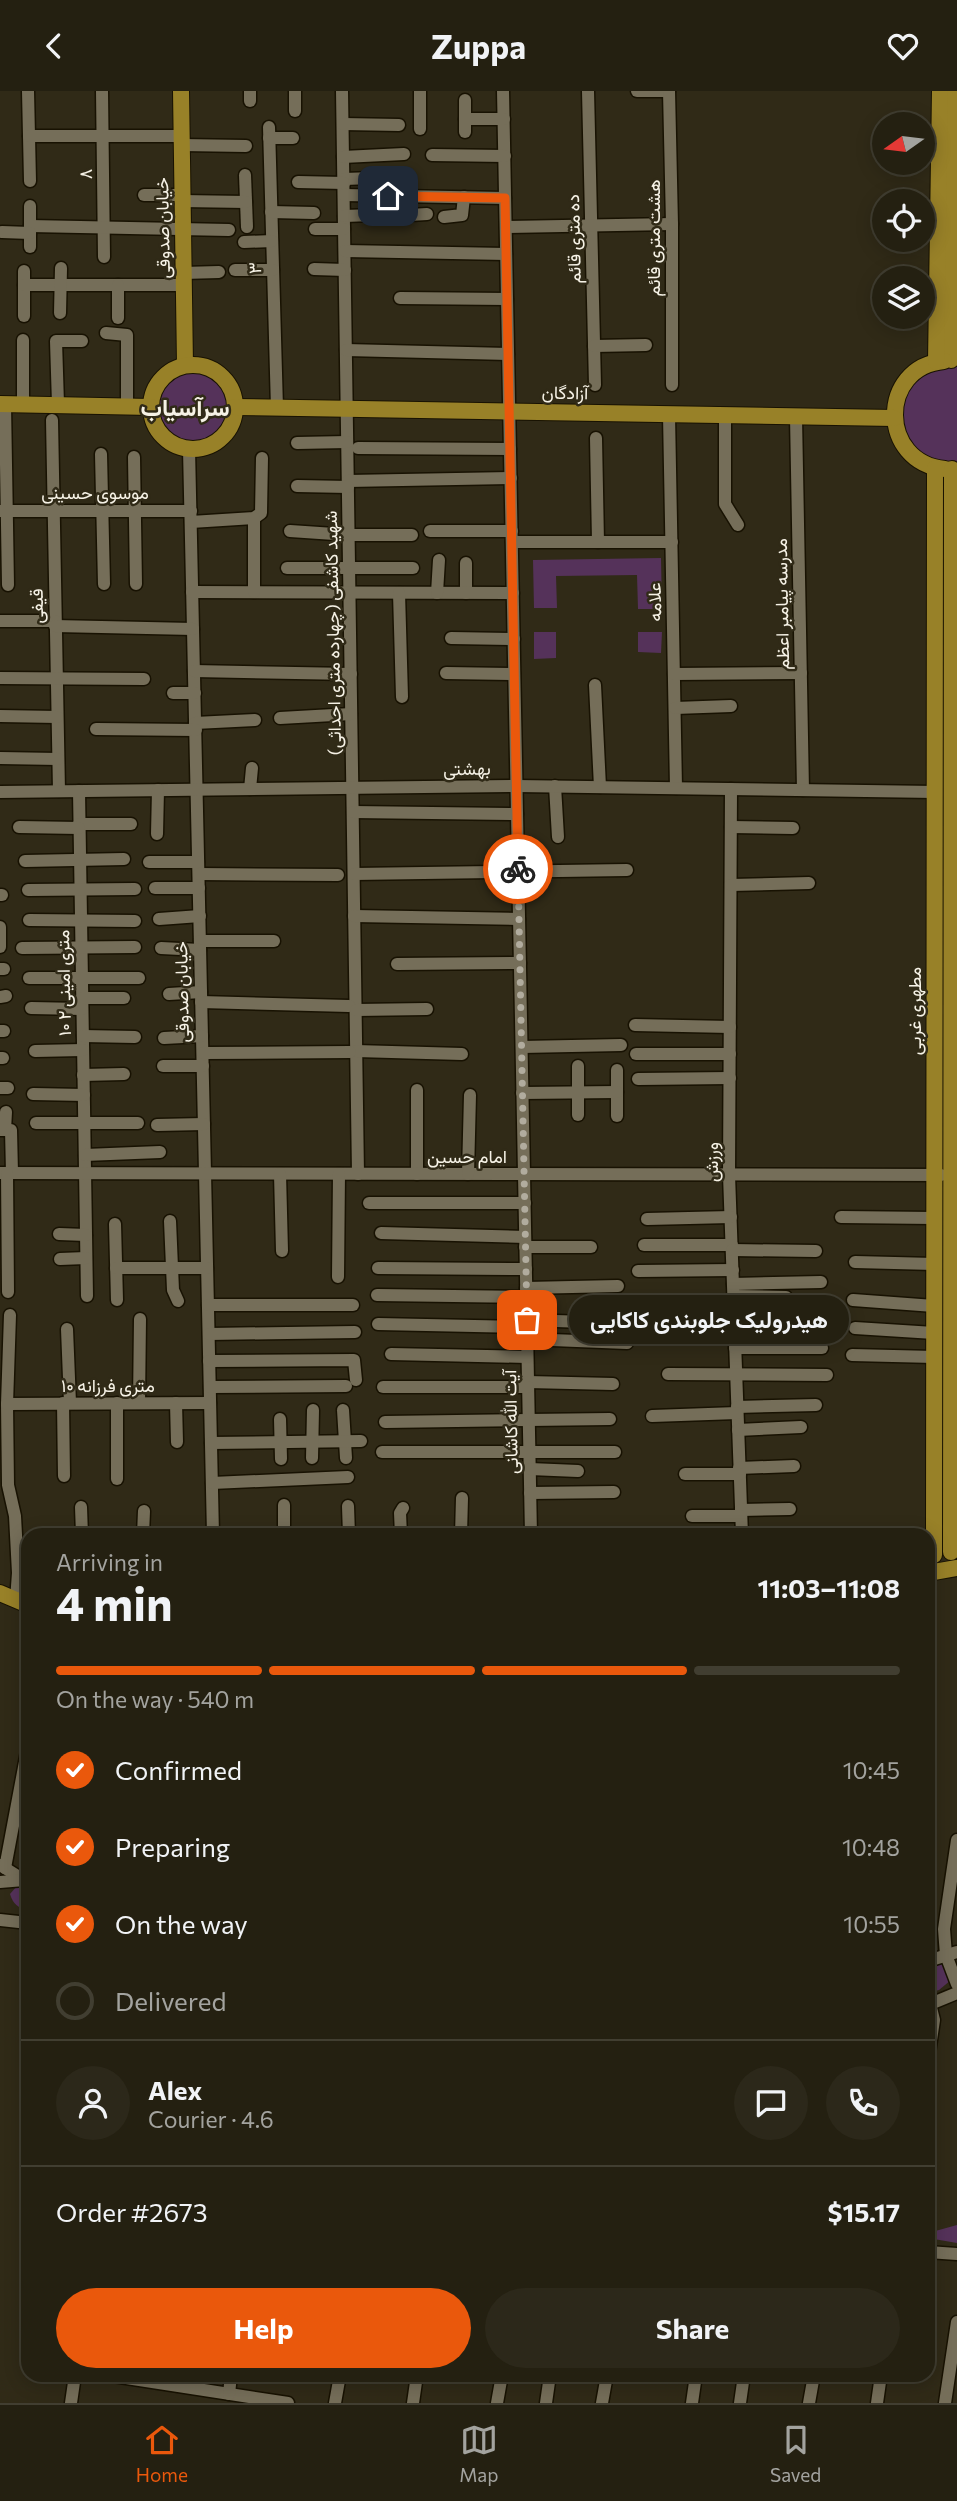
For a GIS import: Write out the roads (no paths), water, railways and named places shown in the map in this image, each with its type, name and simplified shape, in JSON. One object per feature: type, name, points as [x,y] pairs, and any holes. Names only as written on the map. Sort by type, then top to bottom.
[{"type":"main road","name":"خیابان صدوقی","points":[[181,91],[185,365]]},
{"type":"main road","points":[[940,91],[944,331],[948,361],[922,367],[910,376],[898,396],[894,418],[898,435],[906,450],[919,461],[935,468],[955,469]]},
{"type":"main road","points":[[944,331],[954,91]]},
{"type":"main road","points":[[185,365],[209,368],[219,375],[228,384],[234,407],[233,418],[221,438],[201,448],[189,449],[167,440],[153,420],[151,407],[152,396],[164,376],[185,365]]},
{"type":"main road","points":[[2,404],[23,404],[55,412],[151,407]]},
{"type":"main road","name":"آزادگان","points":[[234,407],[894,418]]},
{"type":"main road","name":"مطهری غربی","points":[[933,1528],[935,468]]},
{"type":"main road","name":"مطهری غربی","points":[[954,1551],[951,1517],[954,1325],[952,500],[955,469]]},
{"type":"main road","points":[[935,493],[943,487],[948,488],[952,500]]},
{"type":"main road","points":[[934,1516],[940,1521],[951,1517]]},
{"type":"main road","points":[[935,1554],[954,1551]]},
{"type":"main road","points":[[935,1572],[957,1568]]},
{"type":"main road","points":[[0,1593],[21,1603]]},
{"type":"street","points":[[28,91],[30,181]]},
{"type":"street","name":"۸","points":[[102,91],[104,257]]},
{"type":"street","points":[[295,91],[295,112]]},
{"type":"street","name":"شهید کاشفی (چهارده متری احداثی)","points":[[342,91],[347,409],[352,445],[348,484],[354,874],[352,1008],[358,1174]]},
{"type":"street","points":[[420,91],[420,129]]},
{"type":"street","name":"آیت الله کاشانی","points":[[503,91],[531,1528]]},
{"type":"street","name":"ده متری قائم","points":[[588,91],[595,385]]},
{"type":"street","points":[[637,91],[670,91]]},
{"type":"street","name":"هشت متری قائم","points":[[670,91],[672,384]]},
{"type":"street","points":[[465,100],[465,125],[504,119]]},
{"type":"street","points":[[343,124],[399,125]]},
{"type":"street","name":"۳","points":[[277,408],[269,132],[293,138]]},
{"type":"street","points":[[29,136],[103,136],[246,146]]},
{"type":"street","points":[[343,157],[404,154]]},
{"type":"street","points":[[432,155],[505,156]]},
{"type":"street","points":[[245,175],[247,227]]},
{"type":"street","points":[[344,185],[373,178]]},
{"type":"street","points":[[298,182],[344,185],[410,196],[505,198]]},
{"type":"street","points":[[144,195],[246,202]]},
{"type":"street","points":[[410,196],[410,215],[427,214]]},
{"type":"street","points":[[444,217],[462,215],[464,197]]},
{"type":"street","points":[[30,206],[30,247]]},
{"type":"street","points":[[271,212],[314,213]]},
{"type":"street","points":[[315,229],[373,215]]},
{"type":"street","points":[[506,227],[673,224]]},
{"type":"street","points":[[2,232],[104,227],[229,230]]},
{"type":"street","points":[[244,241],[272,241]]},
{"type":"street","points":[[345,251],[506,254]]},
{"type":"street","points":[[60,313],[61,268]]},
{"type":"street","points":[[314,269],[345,270]]},
{"type":"street","points":[[235,270],[273,270]]},
{"type":"street","points":[[24,271],[24,316]]},
{"type":"street","points":[[24,285],[118,285],[183,279],[219,272]]},
{"type":"street","points":[[118,285],[118,318]]},
{"type":"street","points":[[400,298],[507,299]]},
{"type":"street","points":[[106,333],[127,335],[127,407]]},
{"type":"street","points":[[23,340],[23,404]]},
{"type":"street","name":"قیفی","points":[[59,791],[53,511],[56,341],[82,341]]},
{"type":"street","points":[[594,346],[646,345]]},
{"type":"street","points":[[346,350],[508,354]]},
{"type":"street","points":[[2,404],[3,511],[8,585]]},
{"type":"street","name":"علامه","points":[[669,415],[676,788]]},
{"type":"street","points":[[725,416],[725,504],[738,525]]},
{"type":"street","name":"مدرسه پیامبر اعظم","points":[[796,417],[803,790]]},
{"type":"street","points":[[596,438],[598,542]]},
{"type":"street","points":[[297,443],[510,449]]},
{"type":"street","name":"خیابان صدوقی","points":[[189,449],[213,1528]]},
{"type":"street","points":[[101,454],[104,584]]},
{"type":"street","points":[[134,457],[135,585]]},
{"type":"street","points":[[254,592],[254,518],[261,513],[262,458]]},
{"type":"street","points":[[297,486],[511,478]]},
{"type":"street","name":"موسوی حسینی","points":[[3,511],[135,511],[254,518]]},
{"type":"street","points":[[290,531],[412,535]]},
{"type":"street","points":[[430,531],[598,542],[672,542]]},
{"type":"street","points":[[437,593],[439,560]]},
{"type":"street","points":[[466,563],[466,593]]},
{"type":"street","points":[[287,568],[413,568]]},
{"type":"street","points":[[192,592],[513,593]]},
{"type":"street","points":[[399,593],[402,697]]},
{"type":"street","points":[[0,621],[193,629]]},
{"type":"street","points":[[451,638],[514,639]]},
{"type":"street","points":[[194,671],[351,674]]},
{"type":"street","points":[[446,673],[514,674]]},
{"type":"street","points":[[674,674],[801,673]]},
{"type":"street","points":[[0,678],[144,679]]},
{"type":"street","points":[[595,685],[600,787]]},
{"type":"street","points":[[173,693],[195,693]]},
{"type":"street","points":[[674,708],[731,706]]},
{"type":"street","points":[[279,718],[351,713]]},
{"type":"street","points":[[0,716],[57,717]]},
{"type":"street","points":[[96,729],[195,726],[255,720]]},
{"type":"street","points":[[0,758],[58,759]]},
{"type":"street","points":[[250,789],[252,768]]},
{"type":"street","points":[[555,786],[558,837]]},
{"type":"street","name":"بهشتی","points":[[0,792],[555,786],[935,792]]},
{"type":"street","name":"ورزش","points":[[731,789],[729,1175],[742,1528]]},
{"type":"street","points":[[157,834],[158,790]]},
{"type":"street","name":"۱۰ متری امینی ۲","points":[[79,791],[87,1296]]},
{"type":"street","points":[[353,812],[517,814]]},
{"type":"street","points":[[19,827],[131,824]]},
{"type":"street","points":[[731,827],[793,828]]},
{"type":"street","points":[[25,861],[124,859]]},
{"type":"street","points":[[149,862],[199,868],[338,875]]},
{"type":"street","points":[[354,874],[627,870]]},
{"type":"street","points":[[730,885],[809,883]]},
{"type":"street","points":[[155,888],[199,888]]},
{"type":"street","points":[[28,890],[135,889]]},
{"type":"street","points":[[159,919],[200,916]]},
{"type":"street","points":[[354,916],[519,919]]},
{"type":"street","points":[[29,921],[135,921]]},
{"type":"street","points":[[0,927],[0,947]]},
{"type":"street","points":[[161,948],[274,941]]},
{"type":"street","points":[[22,948],[135,947]]},
{"type":"street","points":[[397,964],[520,963]]},
{"type":"street","points":[[29,978],[139,978]]},
{"type":"street","points":[[169,994],[276,1005],[427,1009]]},
{"type":"street","points":[[31,1008],[124,998]]},
{"type":"street","points":[[635,1025],[730,1027]]},
{"type":"street","points":[[83,1036],[135,1037]]},
{"type":"street","points":[[164,1038],[202,1036]]},
{"type":"street","points":[[522,1048],[621,1045]]},
{"type":"street","points":[[35,1051],[83,1051]]},
{"type":"street","points":[[163,1066],[203,1060],[353,1051],[462,1054]]},
{"type":"street","points":[[636,1054],[730,1054]]},
{"type":"street","points":[[578,1066],[578,1115]]},
{"type":"street","points":[[617,1070],[617,1117]]},
{"type":"street","points":[[83,1075],[124,1074]]},
{"type":"street","points":[[638,1079],[730,1078]]},
{"type":"street","points":[[417,1090],[417,1174]]},
{"type":"street","points":[[522,1093],[617,1091]]},
{"type":"street","points":[[33,1094],[84,1095]]},
{"type":"street","points":[[468,1174],[470,1095]]},
{"type":"street","points":[[6,1112],[3,1130],[11,1130],[13,1141],[6,1173],[8,1292]]},
{"type":"street","points":[[36,1123],[138,1123]]},
{"type":"street","points":[[157,1125],[204,1124]]},
{"type":"street","points":[[85,1155],[160,1152]]},
{"type":"street","name":"امام حسین","points":[[6,1173],[954,1175]]},
{"type":"street","points":[[280,1174],[282,1251]]},
{"type":"street","points":[[338,1277],[339,1174]]},
{"type":"street","points":[[369,1203],[525,1203]]},
{"type":"street","points":[[647,1219],[731,1217]]},
{"type":"street","points":[[841,1217],[934,1218]]},
{"type":"street","points":[[170,1221],[173,1290],[178,1301]]},
{"type":"street","points":[[115,1224],[117,1300]]},
{"type":"street","points":[[381,1233],[591,1247]]},
{"type":"street","points":[[59,1234],[86,1234]]},
{"type":"street","points":[[644,1245],[816,1251]]},
{"type":"street","points":[[60,1259],[86,1258]]},
{"type":"street","points":[[855,1262],[934,1264]]},
{"type":"street","points":[[116,1268],[207,1268]]},
{"type":"street","points":[[378,1268],[526,1269]]},
{"type":"street","points":[[638,1271],[733,1270]]},
{"type":"street","points":[[657,1323],[821,1282]]},
{"type":"street","points":[[377,1296],[526,1292],[618,1286]]},
{"type":"street","points":[[658,1305],[734,1304],[786,1297]]},
{"type":"street","points":[[853,1300],[934,1306]]},
{"type":"street","points":[[734,1304],[817,1319]]},
{"type":"street","points":[[208,1305],[353,1305]]},
{"type":"street","points":[[139,1402],[140,1319]]},
{"type":"street","points":[[378,1324],[527,1328],[614,1323]]},
{"type":"street","points":[[6,1324],[8,1485],[15,1516],[21,1592]]},
{"type":"street","points":[[527,1328],[627,1343]]},
{"type":"street","points":[[855,1328],[934,1333]]},
{"type":"street","points":[[65,1476],[67,1329]]},
{"type":"street","points":[[209,1334],[355,1332]]},
{"type":"street","points":[[735,1348],[822,1348]]},
{"type":"street","points":[[391,1354],[527,1357]]},
{"type":"street","points":[[852,1355],[934,1357]]},
{"type":"street","points":[[209,1361],[354,1360],[351,1383],[210,1387]]},
{"type":"street","points":[[668,1374],[827,1375]]},
{"type":"street","points":[[383,1387],[613,1384]]},
{"type":"street","points":[[117,1403],[117,1479]]},
{"type":"street","points":[[176,1403],[177,1442]]},
{"type":"street","name":"۱۰ متری فرزانه","points":[[7,1404],[210,1403]]},
{"type":"street","points":[[652,1416],[816,1405]]},
{"type":"street","points":[[312,1458],[313,1410]]},
{"type":"street","points":[[343,1410],[346,1458]]},
{"type":"street","points":[[280,1419],[281,1458]]},
{"type":"street","points":[[384,1422],[610,1419]]},
{"type":"street","points":[[738,1430],[801,1427]]},
{"type":"street","points":[[211,1443],[360,1441]]},
{"type":"street","points":[[382,1452],[615,1452]]},
{"type":"street","points":[[685,1474],[793,1466]]},
{"type":"street","points":[[530,1469],[578,1471]]},
{"type":"street","points":[[212,1483],[348,1477]]},
{"type":"street","points":[[530,1493],[614,1492]]},
{"type":"street","points":[[461,1528],[462,1498]]},
{"type":"street","points":[[284,1505],[284,1528]]},
{"type":"street","points":[[348,1506],[349,1528]]},
{"type":"street","points":[[81,1507],[82,1528]]},
{"type":"street","points":[[401,1528],[400,1513],[403,1508]]},
{"type":"street","points":[[692,1516],[790,1509]]},
{"type":"street","points":[[143,1528],[144,1511]]},
{"type":"street","points":[[21,1780],[3,1867],[21,1877]]},
{"type":"street","points":[[957,1840],[944,1929],[957,1984]]},
{"type":"street","points":[[0,1882],[21,1880]]},
{"type":"street","points":[[1,1924],[21,1923]]},
{"type":"street","points":[[935,1959],[952,1954]]},
{"type":"street","points":[[935,2002],[957,1993]]},
{"type":"street","points":[[935,2252],[957,2254]]},
{"type":"street","points":[[945,2403],[957,2322]]},
{"type":"street","points":[[71,2403],[74,2382]]},
{"type":"street","points":[[166,2382],[288,2403]]},
{"type":"street","points":[[229,2394],[230,2382]]},
{"type":"street","points":[[335,2403],[339,2382]]},
{"type":"street","points":[[413,2403],[416,2382]]},
{"type":"street","points":[[498,2403],[501,2382]]},
{"type":"street","points":[[546,2403],[549,2382]]},
{"type":"street","points":[[602,2403],[606,2382]]},
{"type":"street","points":[[692,2403],[695,2382]]},
{"type":"street","points":[[740,2403],[743,2382]]},
{"type":"street","points":[[809,2403],[813,2382]]},
{"type":"street","points":[[877,2403],[880,2382]]},
{"type":"place","name":"هیدرولیک جلوبندی کاکایی","points":[[527,1320]]},
{"type":"district","name":"سرآسیاب","points":[[185,408]]}]
